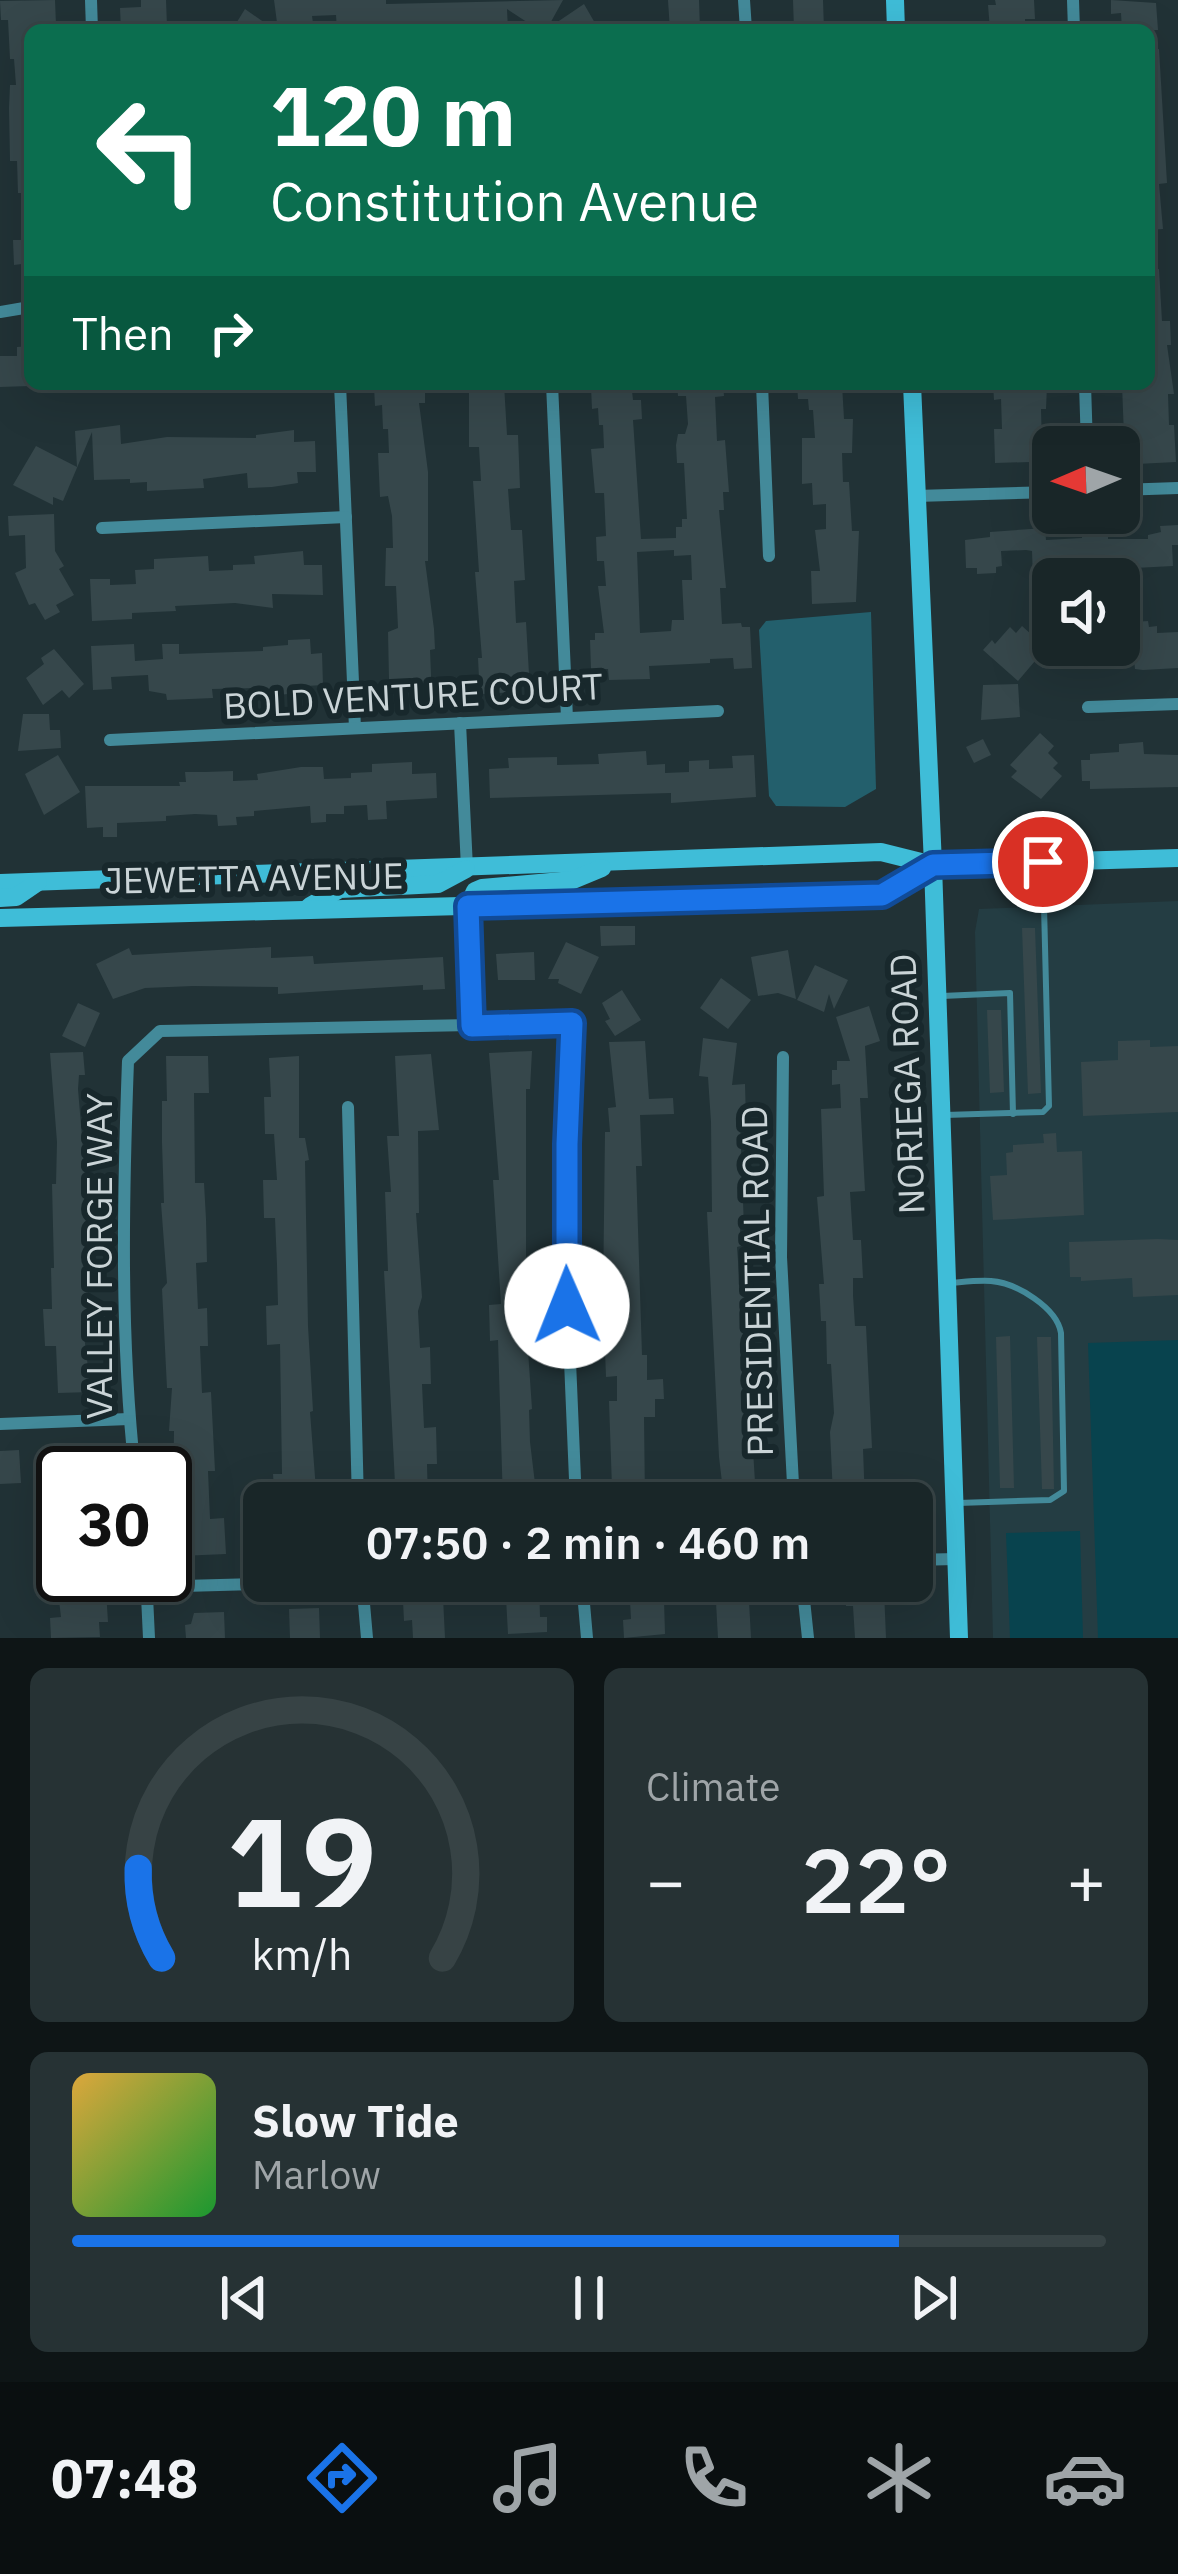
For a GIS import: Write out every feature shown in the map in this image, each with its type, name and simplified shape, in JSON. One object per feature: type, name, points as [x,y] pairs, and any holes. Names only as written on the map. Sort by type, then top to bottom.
[{"type":"street","points":[[340,390],[355,728]]},
{"type":"street","points":[[552,390],[567,718]]},
{"type":"street","points":[[762,390],[769,556]]},
{"type":"street","name":"NORIEGA ROAD","points":[[911,390],[959,1638]]},
{"type":"street","points":[[1085,390],[1086,426]]},
{"type":"street","points":[[1140,489],[1178,488]]},
{"type":"street","points":[[916,496],[1032,493]]},
{"type":"street","points":[[102,527],[346,517]]},
{"type":"street","points":[[1088,707],[1178,704]]},
{"type":"street","name":"BOLD VENTURE COURT","points":[[110,740],[718,711]]},
{"type":"street","points":[[306,908],[340,889],[438,884],[467,868],[460,723]]},
{"type":"street","name":"JEWETTA AVENUE","points":[[0,883],[881,852],[933,865],[1178,858]]},
{"type":"street","points":[[575,1482],[566,1266],[572,1023],[472,1026],[468,906],[482,888],[573,880],[612,863]]},
{"type":"street","name":"JEWETTA AVENUE","points":[[0,918],[882,895],[933,865]]},
{"type":"street","points":[[0,898],[16,897],[38,881]]},
{"type":"street","name":"VALLEY FORGE WAY","points":[[132,1446],[123,1204],[128,1060],[160,1031],[472,1026]]},
{"type":"street","name":"PRESIDENTIAL ROAD","points":[[783,1057],[781,1257],[793,1482]]},
{"type":"street","points":[[348,1107],[357,1482]]},
{"type":"street","points":[[0,1424],[129,1419]]},
{"type":"street","points":[[933,1560],[956,1559]]},
{"type":"street","points":[[192,1581],[243,1581]]},
{"type":"street","points":[[147,1602],[149,1638]]},
{"type":"street","points":[[364,1602],[367,1638]]},
{"type":"street","points":[[584,1602],[587,1638]]},
{"type":"street","points":[[804,1602],[808,1638]]},
{"type":"lane","points":[[941,1115],[1043,1112],[1051,1096],[1043,862]]},
{"type":"lane","points":[[938,996],[1010,993],[1013,1114]]},
{"type":"lane","points":[[947,1283],[995,1281],[1009,1286],[1054,1314],[1061,1333],[1064,1490],[1050,1500],[954,1504]]},
{"type":"shaded area","points":[[871,612],[876,789],[845,807],[776,806],[769,796],[759,630],[766,621]]},
{"type":"shaded area","points":[[1178,901],[1178,1638],[993,1638],[975,932],[979,909]]},
{"type":"shaded area","points":[[1178,1340],[1178,1638],[1098,1638],[1088,1343]]},
{"type":"shaded area","points":[[1080,1531],[1083,1638],[1010,1638],[1006,1533]]},
{"type":"building","points":[[55,0],[56,24],[24,24],[24,193],[18,193],[17,161],[10,161],[10,85],[16,85],[8,20],[1,20],[0,1]]},
{"type":"building","points":[[141,0],[166,0],[167,24],[121,24],[120,8],[141,7]]},
{"type":"building","points":[[274,0],[386,0],[386,4],[563,0],[550,24],[530,24],[507,9],[508,24],[337,24],[336,15],[312,16],[313,24],[277,24]]},
{"type":"building","points":[[668,0],[699,0],[700,24],[670,24]]},
{"type":"building","points":[[793,0],[823,0],[824,24],[794,24]]},
{"type":"building","points":[[995,0],[1034,0],[1035,19],[1025,19],[1025,24],[990,24],[988,5],[996,5]]},
{"type":"building","points":[[1111,0],[1156,3],[1158,30],[1155,24],[1122,24],[1121,13],[1111,14]]},
{"type":"building","points":[[584,4],[596,24],[554,24]]},
{"type":"building","points":[[245,9],[266,24],[236,24]]},
{"type":"building","points":[[1155,49],[1159,49],[1167,183],[1159,184],[1163,229],[1155,230]]},
{"type":"building","points":[[13,240],[24,240],[24,264],[14,265]]},
{"type":"building","points":[[1155,269],[1159,269],[1162,321],[1170,321],[1171,345],[1167,345],[1174,394],[1168,394],[1169,425],[1174,425],[1176,462],[1140,464],[1140,426],[1124,426],[1122,390],[1155,390]]},
{"type":"building","points":[[24,346],[24,386],[0,387],[0,356],[17,356],[17,347]]},
{"type":"building","points":[[374,390],[425,390],[425,403],[419,403],[428,472],[425,561],[434,629],[432,700],[404,701],[404,685],[396,686],[396,679],[389,679],[388,632],[398,628],[396,586],[385,586],[386,548],[393,548],[392,516],[388,496],[380,497],[378,453],[389,453],[388,429],[383,429],[382,405],[375,406]]},
{"type":"building","points":[[469,390],[504,390],[507,435],[518,435],[520,488],[508,489],[511,530],[522,530],[525,580],[514,581],[516,623],[526,622],[529,674],[521,674],[521,686],[514,686],[515,692],[482,694],[473,481],[481,481],[479,447],[469,447]]},
{"type":"building","points":[[591,390],[632,391],[633,400],[641,400],[642,419],[633,420],[641,539],[676,538],[676,527],[687,519],[684,463],[677,463],[676,445],[678,434],[685,434],[688,424],[686,396],[678,396],[678,390],[724,390],[724,396],[715,397],[717,441],[725,440],[729,492],[723,492],[724,510],[719,510],[726,588],[720,588],[722,624],[750,627],[752,668],[734,669],[733,658],[710,659],[710,663],[649,666],[650,679],[609,680],[608,669],[591,669],[590,640],[595,640],[595,633],[604,633],[598,586],[606,586],[604,561],[597,561],[596,537],[606,536],[604,493],[595,493],[591,449],[604,448],[603,425],[599,425],[598,408],[592,409]],"holes":[[[674,550],[674,556],[691,555],[692,580],[682,580],[684,620],[672,620],[671,631],[640,633],[637,552]]]},
{"type":"building","points":[[797,390],[842,390],[844,419],[853,419],[852,453],[842,453],[852,531],[859,531],[856,602],[812,604],[811,571],[820,571],[815,530],[826,529],[826,504],[813,505],[812,483],[802,484],[802,438],[815,438],[813,410],[809,410],[808,399],[798,399]]},
{"type":"building","points":[[993,390],[1047,390],[1041,426],[1032,426],[1030,462],[995,463],[994,429],[1002,429],[1001,399],[994,400]]},
{"type":"building","points":[[120,425],[121,444],[167,437],[256,438],[294,430],[294,442],[315,441],[316,472],[297,472],[298,483],[272,487],[248,488],[247,473],[203,479],[204,488],[147,491],[147,482],[94,480],[92,432],[63,501],[53,497],[53,505],[13,485],[36,446],[77,467],[75,431]]},
{"type":"building","points":[[54,514],[55,551],[64,566],[59,569],[74,595],[56,605],[60,612],[45,620],[35,603],[29,605],[15,573],[26,568],[25,535],[9,536],[8,516]]},
{"type":"building","points":[[1178,525],[1173,566],[1140,568],[1140,558],[1032,558],[1032,551],[1026,550],[1001,551],[1002,566],[996,567],[996,573],[977,574],[977,568],[966,568],[965,540],[990,537],[990,532],[1032,529],[1032,534],[1046,534],[1046,540],[1082,538],[1082,534],[1148,539],[1161,532],[1160,526]]},
{"type":"building","points":[[303,551],[304,565],[322,565],[323,595],[272,594],[273,608],[235,603],[175,606],[176,611],[132,613],[132,619],[92,621],[90,579],[110,579],[110,585],[136,584],[135,570],[154,569],[154,559],[208,556],[209,571],[233,570],[233,565],[255,564],[254,556]]},
{"type":"building","points":[[1140,622],[1157,626],[1157,633],[1178,632],[1178,668],[1135,669],[1140,666]]},
{"type":"building","points":[[1022,626],[1032,635],[1032,665],[1018,681],[983,650],[1010,627],[1016,633]]},
{"type":"building","points":[[310,639],[311,654],[322,653],[323,685],[306,686],[306,693],[257,696],[257,688],[212,689],[213,698],[167,700],[166,694],[149,691],[148,675],[111,677],[112,689],[93,690],[91,646],[134,644],[135,661],[163,659],[162,644],[179,644],[179,654],[263,651],[263,647],[288,645],[288,640]]},
{"type":"building","points":[[54,649],[84,684],[69,698],[62,690],[43,705],[26,678]]},
{"type":"building","points":[[1018,684],[1020,717],[981,720],[983,685]]},
{"type":"building","points":[[23,714],[49,714],[50,730],[60,730],[61,748],[18,751]]},
{"type":"building","points":[[1040,733],[1054,746],[1048,753],[1062,776],[1041,799],[1011,777],[1017,771],[1010,765]]},
{"type":"building","points":[[983,739],[991,755],[974,763],[966,747]]},
{"type":"building","points":[[1143,742],[1144,754],[1178,755],[1178,787],[1090,789],[1090,781],[1082,781],[1081,760],[1090,760],[1090,754],[1119,752],[1119,744]]},
{"type":"building","points":[[646,751],[647,765],[665,764],[665,773],[689,772],[689,761],[709,760],[709,769],[733,768],[732,756],[754,755],[756,797],[671,803],[671,793],[490,798],[489,769],[509,768],[508,758],[557,757],[557,765],[599,764],[598,754]]},
{"type":"building","points":[[58,755],[80,792],[44,815],[25,774]]},
{"type":"building","points":[[412,762],[412,774],[436,773],[437,798],[386,801],[387,819],[368,820],[367,805],[344,806],[344,814],[326,814],[326,822],[311,823],[310,806],[254,811],[254,816],[236,817],[237,825],[218,826],[217,815],[195,814],[166,816],[166,821],[117,823],[117,837],[103,837],[103,827],[87,828],[85,786],[180,786],[179,782],[186,782],[185,772],[233,771],[233,781],[258,780],[257,774],[301,767],[323,767],[324,779],[351,778],[351,773],[372,772],[372,764]]},
{"type":"building","points":[[600,926],[635,926],[635,945],[601,946]]},
{"type":"building","points":[[1022,928],[1035,928],[1041,1093],[1028,1094]]},
{"type":"building","points":[[566,942],[599,957],[581,994],[558,983],[559,979],[548,979]]},
{"type":"building","points":[[271,947],[271,958],[313,956],[314,964],[443,957],[445,989],[423,990],[423,985],[278,994],[278,987],[193,986],[145,988],[113,999],[96,964],[129,948],[132,955]]},
{"type":"building","points":[[788,950],[796,999],[778,993],[758,996],[751,957]]},
{"type":"building","points":[[534,952],[535,980],[498,980],[496,954]]},
{"type":"building","points":[[815,965],[848,980],[834,1009],[829,994],[824,1012],[797,1000]]},
{"type":"building","points":[[721,978],[751,1000],[728,1029],[700,1008]]},
{"type":"building","points":[[622,990],[641,1020],[615,1036],[605,1021],[610,1019],[602,1003]]},
{"type":"building","points":[[78,1003],[100,1013],[85,1047],[62,1036]]},
{"type":"building","points":[[869,1006],[880,1041],[865,1046],[868,1098],[860,1098],[865,1191],[850,1192],[853,1240],[861,1240],[863,1278],[853,1278],[853,1295],[855,1326],[866,1326],[872,1448],[863,1449],[864,1482],[832,1482],[831,1364],[827,1364],[826,1321],[821,1321],[819,1284],[824,1284],[817,1197],[824,1196],[821,1109],[841,1108],[840,1084],[832,1085],[832,1070],[837,1070],[837,1061],[850,1061],[836,1017]]},
{"type":"building","points":[[987,1010],[1001,1010],[1004,1092],[990,1093]]},
{"type":"building","points":[[703,1038],[737,1043],[732,1085],[745,1084],[746,1121],[740,1121],[744,1228],[740,1228],[741,1246],[737,1247],[739,1275],[745,1274],[748,1434],[752,1434],[755,1482],[722,1482],[707,1212],[712,1212],[711,1122],[708,1077],[699,1076]]},
{"type":"building","points":[[1150,1040],[1150,1047],[1178,1046],[1178,1112],[1083,1116],[1081,1062],[1118,1060],[1118,1041]]},
{"type":"building","points":[[645,1041],[649,1099],[673,1098],[674,1114],[640,1115],[642,1166],[636,1166],[642,1355],[647,1355],[647,1380],[663,1379],[664,1399],[655,1399],[655,1417],[644,1417],[645,1482],[612,1482],[609,1401],[617,1401],[617,1376],[606,1377],[603,1298],[605,1132],[610,1132],[608,1108],[616,1107],[609,1042]]},
{"type":"building","points":[[532,1051],[530,1089],[526,1089],[526,1321],[535,1482],[502,1482],[498,1340],[490,1341],[489,1305],[501,1304],[493,1180],[499,1180],[489,1053]]},
{"type":"building","points":[[83,1052],[85,1075],[79,1075],[78,1089],[87,1198],[88,1327],[83,1327],[91,1392],[58,1393],[56,1346],[45,1346],[43,1309],[52,1309],[54,1268],[52,1184],[56,1184],[57,1142],[50,1053]]},
{"type":"building","points":[[431,1054],[439,1130],[418,1131],[416,1213],[422,1297],[418,1311],[420,1348],[430,1347],[431,1384],[422,1384],[424,1428],[436,1427],[437,1464],[427,1464],[427,1482],[395,1482],[384,1271],[388,1271],[385,1192],[391,1192],[387,1136],[399,1136],[395,1056]]},
{"type":"building","points":[[166,1056],[208,1056],[209,1093],[194,1093],[195,1183],[204,1183],[207,1262],[196,1263],[198,1309],[207,1308],[208,1346],[200,1346],[202,1393],[211,1392],[215,1471],[208,1471],[210,1519],[224,1518],[226,1554],[192,1555],[192,1446],[174,1446],[174,1431],[169,1431],[172,1388],[167,1388],[161,1203],[162,1101],[167,1101]]},
{"type":"building","points":[[299,1056],[299,1138],[305,1138],[309,1160],[305,1161],[308,1326],[315,1482],[274,1482],[273,1474],[282,1474],[280,1344],[267,1345],[266,1306],[278,1305],[275,1218],[264,1218],[263,1180],[277,1180],[274,1134],[265,1134],[264,1097],[271,1097],[269,1058]]},
{"type":"building","points":[[1056,1133],[1057,1152],[1082,1151],[1084,1215],[993,1220],[990,1176],[1007,1175],[1006,1153],[1013,1152],[1013,1145],[1044,1143],[1043,1134]]},
{"type":"building","points":[[1178,1240],[1178,1295],[1133,1297],[1132,1278],[1081,1281],[1081,1277],[1070,1277],[1069,1242]]},
{"type":"building","points":[[1010,1336],[1014,1488],[1000,1488],[996,1337]]},
{"type":"building","points":[[1037,1337],[1051,1337],[1054,1489],[1042,1489]]},
{"type":"building","points":[[19,1450],[21,1483],[0,1484],[0,1451]]},
{"type":"building","points":[[59,1602],[107,1602],[108,1622],[99,1622],[100,1637],[51,1638],[50,1618],[61,1617]]},
{"type":"building","points":[[403,1602],[443,1602],[445,1638],[413,1638],[412,1620],[404,1621]]},
{"type":"building","points":[[506,1602],[540,1602],[547,1632],[508,1634]]},
{"type":"building","points":[[630,1602],[664,1602],[665,1634],[624,1638],[623,1620],[631,1619]]},
{"type":"building","points":[[716,1602],[749,1602],[751,1638],[718,1638]]},
{"type":"building","points":[[846,1602],[884,1602],[886,1638],[855,1638],[853,1606]]},
{"type":"building","points":[[319,1608],[320,1638],[290,1638],[289,1609]]},
{"type":"building","points":[[224,1612],[225,1638],[186,1638],[185,1625],[191,1624],[194,1613]]},
{"type":"route","points":[[567,1306],[572,1023],[472,1026],[468,906],[882,895],[933,865],[1043,862]]}]
